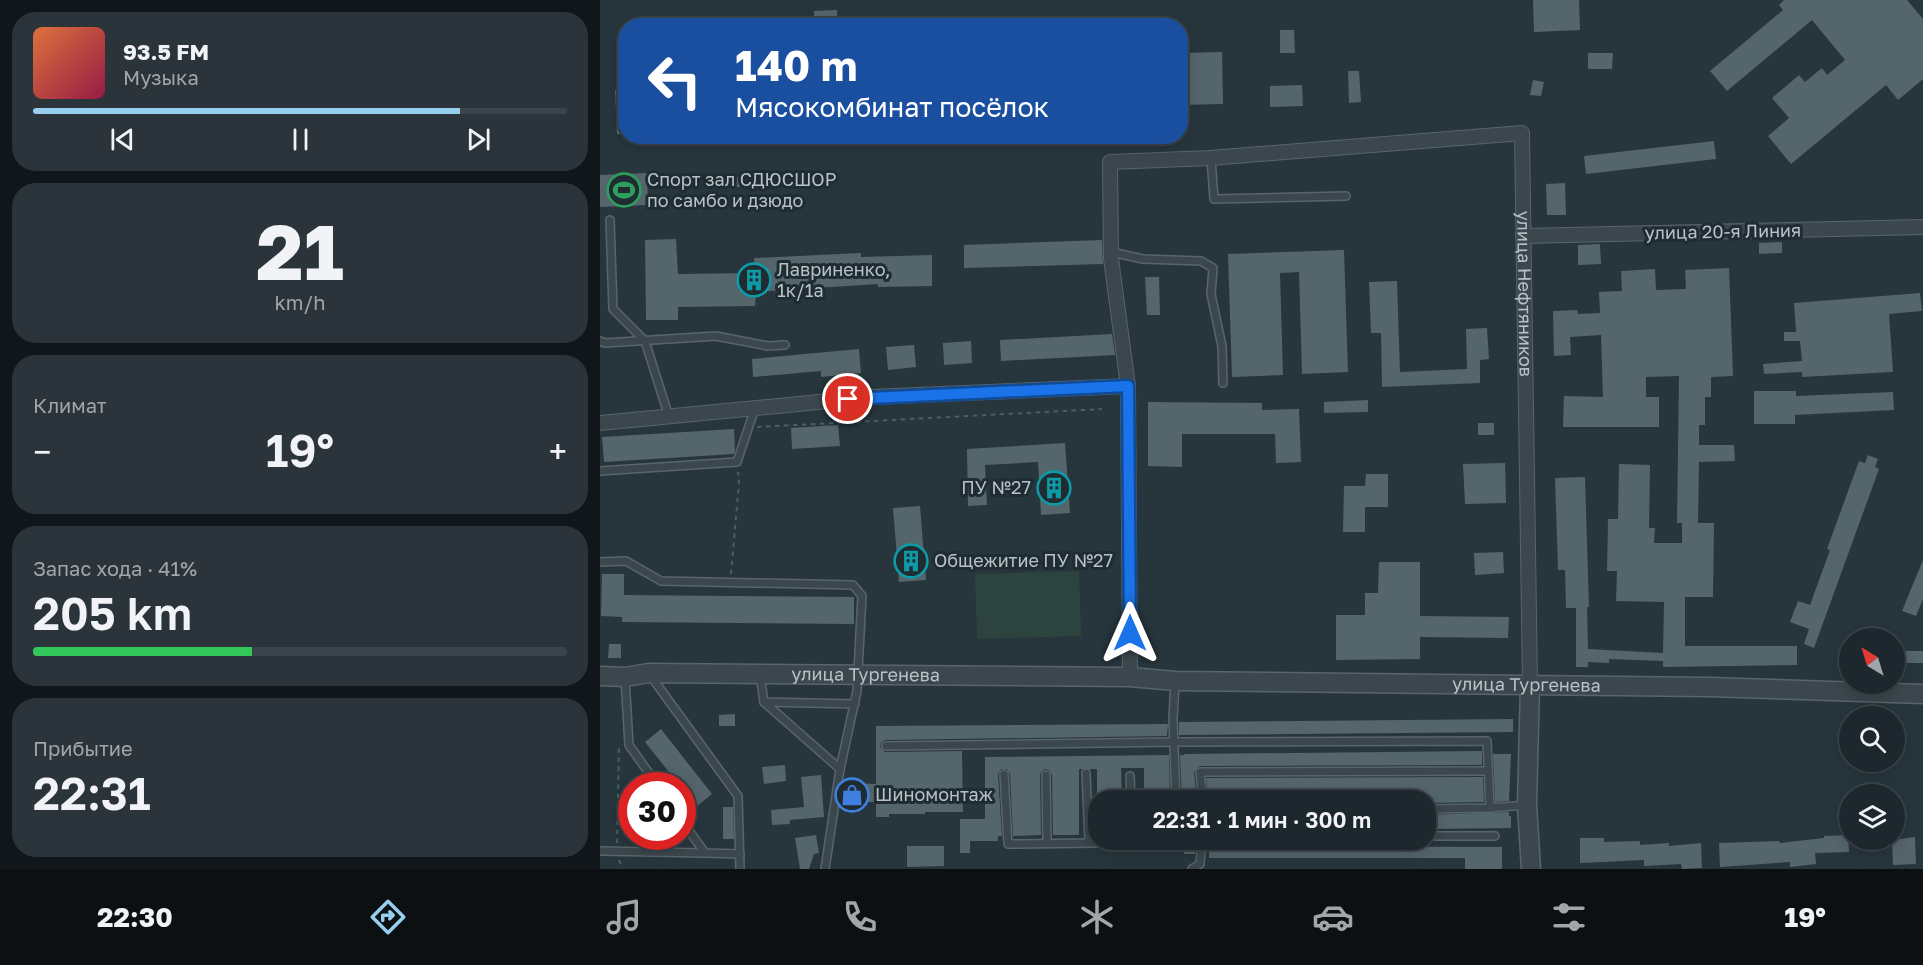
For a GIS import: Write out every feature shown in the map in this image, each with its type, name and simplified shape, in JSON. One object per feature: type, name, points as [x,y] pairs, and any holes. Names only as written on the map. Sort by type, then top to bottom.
[{"type":"street","name":"улица Нефтяников","points":[[1111,252],[1110,162],[1211,158],[1522,133],[1530,685],[1527,805],[1531,869]]},
{"type":"street","name":"улица 20-я Линия","points":[[1523,236],[1923,227]]},
{"type":"street","points":[[1111,252],[1128,386],[1130,677]]},
{"type":"street","points":[[600,423],[871,397],[1128,386]]},
{"type":"street","name":"улица Тургенева","points":[[600,676],[625,677],[649,673],[1130,677],[1174,681],[1710,687],[1923,694]]},
{"type":"lane","points":[[1211,158],[1214,199],[1346,196]]},
{"type":"lane","points":[[610,220],[613,309],[645,341],[669,417]]},
{"type":"lane","points":[[1111,252],[1143,259],[1201,261],[1213,268],[1211,294],[1222,346],[1223,383]]},
{"type":"lane","points":[[600,341],[605,343],[716,336],[768,346],[785,345]]},
{"type":"lane","points":[[600,471],[737,462],[754,408]]},
{"type":"lane","points":[[600,562],[626,561],[661,581],[853,585],[862,596],[859,676],[840,769],[825,869]]},
{"type":"lane","points":[[649,673],[738,796],[740,869]]},
{"type":"lane","points":[[760,674],[764,702],[840,769]]},
{"type":"lane","points":[[625,677],[629,745],[648,772]]},
{"type":"lane","points":[[1174,681],[1176,790]]},
{"type":"lane","points":[[764,702],[855,704]]},
{"type":"lane","points":[[886,747],[1174,742],[1487,741],[1490,808]]},
{"type":"lane","points":[[1202,790],[1200,772],[1488,771]]},
{"type":"lane","points":[[1086,773],[1088,819]]},
{"type":"lane","points":[[1004,774],[1008,844],[1088,842]]},
{"type":"lane","points":[[1046,776],[1047,842]]},
{"type":"lane","points":[[1130,776],[1131,790]]},
{"type":"lane","points":[[1436,808],[1527,805]]},
{"type":"lane","points":[[1436,836],[1495,837]]},
{"type":"lane","points":[[696,840],[705,853]]},
{"type":"lane","points":[[1192,869],[1200,864],[1201,850]]},
{"type":"lane","points":[[600,851],[740,854]]},
{"type":"path","points":[[748,427],[1102,409]]},
{"type":"path","points":[[731,582],[739,483],[737,462]]},
{"type":"path","points":[[620,738],[617,852],[622,869]]},
{"type":"green space","points":[[1079,571],[1081,636],[977,639],[975,574]]},
{"type":"building","points":[[1533,0],[1579,0],[1580,30],[1534,32]]},
{"type":"building","points":[[1784,0],[1907,0],[1923,19],[1923,79],[1898,100],[1886,85],[1791,164],[1768,136],[1789,118],[1772,98],[1799,75],[1805,82],[1822,68],[1827,75],[1845,60],[1812,20],[1727,91],[1710,71],[1783,10],[1779,5]]},
{"type":"building","points":[[837,10],[837,18],[814,18],[814,11]]},
{"type":"building","points":[[1280,30],[1294,30],[1295,53],[1280,53]]},
{"type":"building","points":[[1222,52],[1223,104],[1188,105],[1188,53]]},
{"type":"building","points":[[1588,53],[1613,53],[1612,69],[1588,69]]},
{"type":"building","points":[[1348,71],[1359,71],[1361,102],[1349,103]]},
{"type":"building","points":[[1533,80],[1544,82],[1541,96],[1530,95]]},
{"type":"building","points":[[1302,85],[1303,106],[1270,107],[1270,86]]},
{"type":"building","points":[[615,90],[618,90],[617,134]]},
{"type":"building","points":[[1714,141],[1716,159],[1586,174],[1584,156]]},
{"type":"building","name":"Спорт зал СДЮСШОР по самбо и дзюдо","points":[[647,173],[648,205],[600,207],[600,175]]},
{"type":"building","points":[[742,177],[742,187],[707,188],[707,178]]},
{"type":"building","points":[[1565,183],[1566,215],[1547,215],[1546,184]]},
{"type":"building","name":"Лавриненко, 1к/1а","points":[[676,239],[678,274],[755,273],[754,258],[861,253],[861,257],[932,255],[932,286],[878,287],[878,284],[756,292],[755,306],[678,307],[678,320],[646,320],[645,240]]},
{"type":"building","points":[[1102,240],[1103,264],[964,268],[964,245]]},
{"type":"building","points":[[1782,242],[1782,253],[1759,254],[1759,243]]},
{"type":"building","points":[[1600,244],[1601,264],[1578,265],[1578,245]]},
{"type":"building","points":[[1344,250],[1348,372],[1302,374],[1299,272],[1280,273],[1283,375],[1232,377],[1228,254]]},
{"type":"building","points":[[1729,268],[1733,376],[1711,377],[1711,397],[1705,397],[1705,425],[1699,425],[1699,445],[1734,445],[1735,461],[1699,462],[1698,523],[1714,523],[1713,597],[1685,597],[1685,646],[1797,646],[1797,665],[1663,667],[1663,661],[1609,659],[1609,663],[1588,662],[1588,667],[1576,667],[1576,608],[1566,608],[1565,570],[1558,570],[1555,478],[1585,477],[1588,649],[1663,653],[1664,602],[1616,601],[1617,571],[1607,571],[1608,519],[1618,519],[1619,464],[1650,465],[1649,528],[1655,528],[1654,543],[1682,543],[1682,523],[1677,523],[1679,376],[1646,377],[1646,397],[1659,397],[1659,427],[1563,427],[1564,396],[1603,397],[1601,335],[1570,337],[1571,355],[1554,356],[1553,311],[1577,310],[1578,314],[1600,313],[1599,292],[1622,291],[1621,271],[1655,269],[1656,290],[1686,289],[1685,270]]},
{"type":"building","points":[[1145,277],[1159,277],[1160,315],[1147,315]]},
{"type":"building","points":[[1397,281],[1400,372],[1467,369],[1466,329],[1487,328],[1489,359],[1480,360],[1480,383],[1382,387],[1381,333],[1371,333],[1369,282]]},
{"type":"building","points":[[1920,293],[1922,311],[1889,314],[1893,372],[1802,377],[1802,372],[1764,374],[1763,364],[1802,361],[1800,341],[1784,341],[1784,332],[1796,332],[1794,303]]},
{"type":"building","points":[[1112,334],[1115,355],[1001,361],[1000,340]]},
{"type":"building","points":[[971,341],[972,363],[944,365],[943,343]]},
{"type":"building","points":[[914,345],[916,367],[888,370],[886,347]]},
{"type":"building","points":[[859,349],[861,373],[821,377],[821,371],[753,377],[752,359]]},
{"type":"building","points":[[1754,391],[1796,391],[1796,396],[1893,392],[1894,410],[1795,415],[1795,424],[1754,424]]},
{"type":"building","points":[[1368,400],[1368,412],[1324,413],[1324,402]]},
{"type":"building","points":[[1148,402],[1262,403],[1262,410],[1299,409],[1301,462],[1276,463],[1275,434],[1182,434],[1182,467],[1148,466]]},
{"type":"building","points":[[1478,423],[1494,423],[1494,435],[1478,435]]},
{"type":"building","points":[[838,425],[840,446],[792,449],[791,428]]},
{"type":"building","points":[[734,429],[734,454],[604,462],[602,437]]},
{"type":"building","name":"ПУ №27","points":[[1065,443],[1070,513],[1041,515],[1038,462],[985,465],[987,505],[968,506],[967,449]]},
{"type":"building","points":[[1868,455],[1878,459],[1875,467],[1879,469],[1814,648],[1804,644],[1809,629],[1790,622],[1798,601],[1810,605],[1830,550],[1827,549],[1859,461],[1865,463]]},
{"type":"building","points":[[1505,463],[1506,503],[1465,504],[1463,464]]},
{"type":"building","points":[[1366,474],[1388,474],[1388,507],[1365,507],[1365,532],[1343,532],[1344,486],[1365,486]]},
{"type":"building","name":"Общежитие ПУ №27","points":[[920,506],[926,580],[899,582],[893,508]]},
{"type":"building","points":[[1503,552],[1504,573],[1475,575],[1474,553]]},
{"type":"building","points":[[1923,560],[1923,599],[1916,616],[1902,611]]},
{"type":"building","points":[[1379,562],[1420,562],[1420,616],[1509,617],[1508,638],[1420,637],[1420,659],[1336,660],[1336,615],[1365,615],[1365,593],[1378,593]]},
{"type":"building","points":[[602,574],[624,574],[624,595],[854,597],[854,624],[622,622],[622,617],[601,616]]},
{"type":"building","points":[[609,644],[621,644],[621,658],[608,658]]},
{"type":"building","points":[[1905,651],[1923,651],[1923,663],[1905,663]]},
{"type":"building","points":[[735,714],[735,726],[719,726],[719,715]]},
{"type":"building","points":[[1513,719],[1513,732],[1179,735],[1179,722]]},
{"type":"building","points":[[1168,724],[1167,736],[885,740],[880,747],[885,752],[962,751],[963,812],[889,814],[889,817],[876,817],[876,802],[845,802],[846,783],[876,784],[876,726]]},
{"type":"building","points":[[661,729],[695,772],[669,772],[645,742]]},
{"type":"building","points":[[1482,751],[1482,765],[1199,766],[1194,772],[1196,790],[1182,790],[1180,755]]},
{"type":"building","points":[[1493,754],[1511,754],[1509,801],[1495,802]]},
{"type":"building","points":[[1169,755],[1170,790],[1144,790],[1144,768],[1121,768],[1122,790],[1097,790],[1097,769],[1079,769],[1079,835],[1053,835],[1052,775],[1049,770],[1045,769],[1040,775],[1041,835],[1013,836],[1010,774],[1007,769],[1001,769],[998,774],[1002,836],[998,836],[998,841],[970,841],[970,853],[960,853],[960,819],[985,819],[985,757]]},
{"type":"building","points":[[785,765],[786,781],[764,784],[762,767]]},
{"type":"building","points":[[696,774],[712,794],[696,807]]},
{"type":"building","points":[[821,775],[824,817],[790,820],[790,824],[772,825],[771,810],[804,807],[801,777]]},
{"type":"building","points":[[1483,777],[1484,802],[1436,803],[1436,790],[1208,790],[1206,778]]},
{"type":"building","points":[[723,807],[733,807],[734,839],[723,839]]},
{"type":"building","points":[[1509,812],[1511,828],[1436,829],[1436,815]]},
{"type":"building","points":[[816,835],[819,853],[814,854],[809,869],[800,869],[795,838]]},
{"type":"building","points":[[1839,835],[1839,850],[1849,850],[1849,852],[1815,853],[1816,864],[1790,867],[1790,862],[1720,867],[1719,843],[1779,841],[1780,843],[1824,838],[1824,836]]},
{"type":"building","points":[[1915,837],[1916,864],[1893,865],[1892,850],[1905,850],[1905,838]]},
{"type":"building","points":[[1580,838],[1604,838],[1604,842],[1640,841],[1640,845],[1669,843],[1669,846],[1701,843],[1702,868],[1682,869],[1681,864],[1644,866],[1644,860],[1580,863]]},
{"type":"building","points":[[907,846],[944,846],[944,866],[907,867]]},
{"type":"building","points":[[1436,847],[1502,847],[1502,869],[1465,869],[1465,858],[1209,858],[1209,850],[1436,850]]},
{"type":"building","points":[[1184,850],[1195,850],[1195,854],[1184,854]]},
{"type":"place","name":"Спорт зал СДЮСШОР по самбо и дзюдо","points":[[624,190]]},
{"type":"place","name":"Лавриненко, 1к/1а","points":[[754,280]]},
{"type":"place","name":"ПУ №27","points":[[1054,488]]},
{"type":"place","name":"Общежитие ПУ №27","points":[[911,561]]},
{"type":"place","name":"Шиномонтаж","points":[[852,795]]},
{"type":"route","points":[[848,399],[1128,386],[1130,633]]}]
